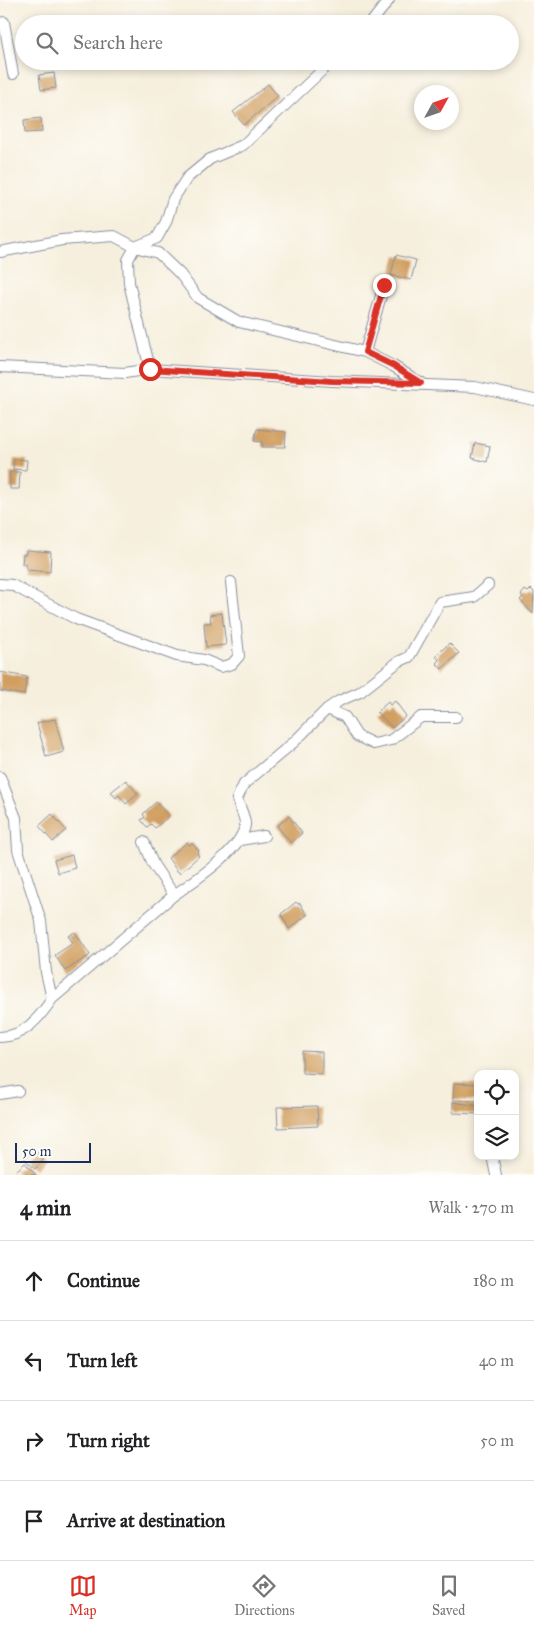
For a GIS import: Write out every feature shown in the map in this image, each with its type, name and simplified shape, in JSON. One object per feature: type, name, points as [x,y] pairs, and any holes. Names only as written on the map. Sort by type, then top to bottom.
[{"type":"street","points":[[377,15],[389,0]]},
{"type":"street","points":[[0,23],[4,22],[14,74]]},
{"type":"street","points":[[150,369],[129,283],[128,260],[135,247],[157,238],[166,222],[173,199],[187,178],[210,160],[244,145],[323,70]]},
{"type":"street","points":[[0,252],[62,240],[114,236],[135,247],[158,253],[180,274],[198,298],[239,322],[365,352],[394,366],[421,383]]},
{"type":"street","points":[[365,352],[384,285]]},
{"type":"street","points":[[0,367],[125,373],[150,369],[332,381],[421,383],[475,387],[534,400]]},
{"type":"street","points":[[0,584],[12,585],[76,619],[145,646],[221,666],[232,664],[239,656],[231,582]]},
{"type":"street","points":[[0,1037],[20,1033],[38,1019],[52,999],[174,895],[197,880],[240,840],[246,823],[237,799],[244,784],[294,742],[327,709],[339,701],[360,692],[398,662],[409,657],[440,602],[474,596],[488,585]]},
{"type":"street","points":[[327,709],[345,717],[357,736],[374,744],[391,740],[421,716],[456,717]]},
{"type":"street","points":[[0,777],[16,818],[18,850],[41,921],[46,972],[52,999]]},
{"type":"street","points":[[240,840],[264,836]]},
{"type":"street","points":[[144,842],[153,864],[174,895]]},
{"type":"street","points":[[0,1094],[18,1091]]},
{"type":"street","points":[[493,1160],[496,1175]]},
{"type":"building","points":[[54,73],[56,88],[41,90],[39,75]]},
{"type":"building","points":[[268,84],[278,96],[244,125],[233,112]]},
{"type":"building","points":[[41,118],[42,132],[25,133],[24,120]]},
{"type":"building","points":[[396,255],[416,260],[411,280],[391,275]]},
{"type":"building","points":[[257,429],[286,432],[285,447],[262,447],[262,442],[254,441]]},
{"type":"building","points":[[475,443],[490,446],[487,462],[472,458]]},
{"type":"building","points":[[14,459],[27,460],[26,470],[13,469]]},
{"type":"building","points":[[10,472],[20,472],[19,489],[10,489]]},
{"type":"building","points":[[26,550],[51,552],[50,572],[26,570],[26,565],[22,564],[23,554],[26,554]]},
{"type":"building","points":[[531,589],[534,592],[533,614],[520,600],[525,590],[528,592]]},
{"type":"building","points":[[222,613],[226,645],[206,647],[204,623],[211,623],[210,615]]},
{"type":"building","points":[[449,643],[459,653],[442,669],[436,663],[439,660],[436,656]]},
{"type":"building","points":[[0,672],[27,677],[24,695],[0,691]]},
{"type":"building","points":[[395,701],[406,716],[392,728],[377,712],[388,702],[390,705]]},
{"type":"building","points":[[55,719],[64,752],[46,757],[37,723]]},
{"type":"building","points":[[126,780],[138,794],[126,804],[119,795],[116,798],[111,792]]},
{"type":"building","points":[[156,802],[169,816],[155,828],[151,824],[147,827],[141,820],[145,817],[143,814]]},
{"type":"building","points":[[52,814],[66,830],[53,842],[39,826]]},
{"type":"building","points":[[289,816],[302,833],[291,843],[277,826]]},
{"type":"building","points":[[187,842],[190,845],[192,843],[199,851],[197,853],[199,856],[180,873],[168,858]]},
{"type":"building","points":[[72,855],[75,868],[58,873],[54,860]]},
{"type":"building","points":[[296,902],[300,903],[307,915],[289,929],[281,914]]},
{"type":"building","points":[[75,932],[90,955],[65,971],[55,955],[73,943],[68,936]]},
{"type":"building","points":[[302,1051],[322,1052],[322,1074],[302,1073]]},
{"type":"building","points":[[454,1083],[474,1084],[474,1101],[453,1100]]},
{"type":"building","points":[[453,1102],[474,1105],[474,1114],[453,1113]]},
{"type":"building","points":[[317,1106],[318,1126],[278,1128],[277,1107]]},
{"type":"building","points":[[33,1149],[44,1159],[35,1169],[24,1159]]},
{"type":"building","points":[[25,1163],[36,1175],[19,1175],[16,1171]]},
{"type":"route","points":[[150,369],[332,381],[421,383],[394,366],[365,352],[374,314],[384,285]]}]
